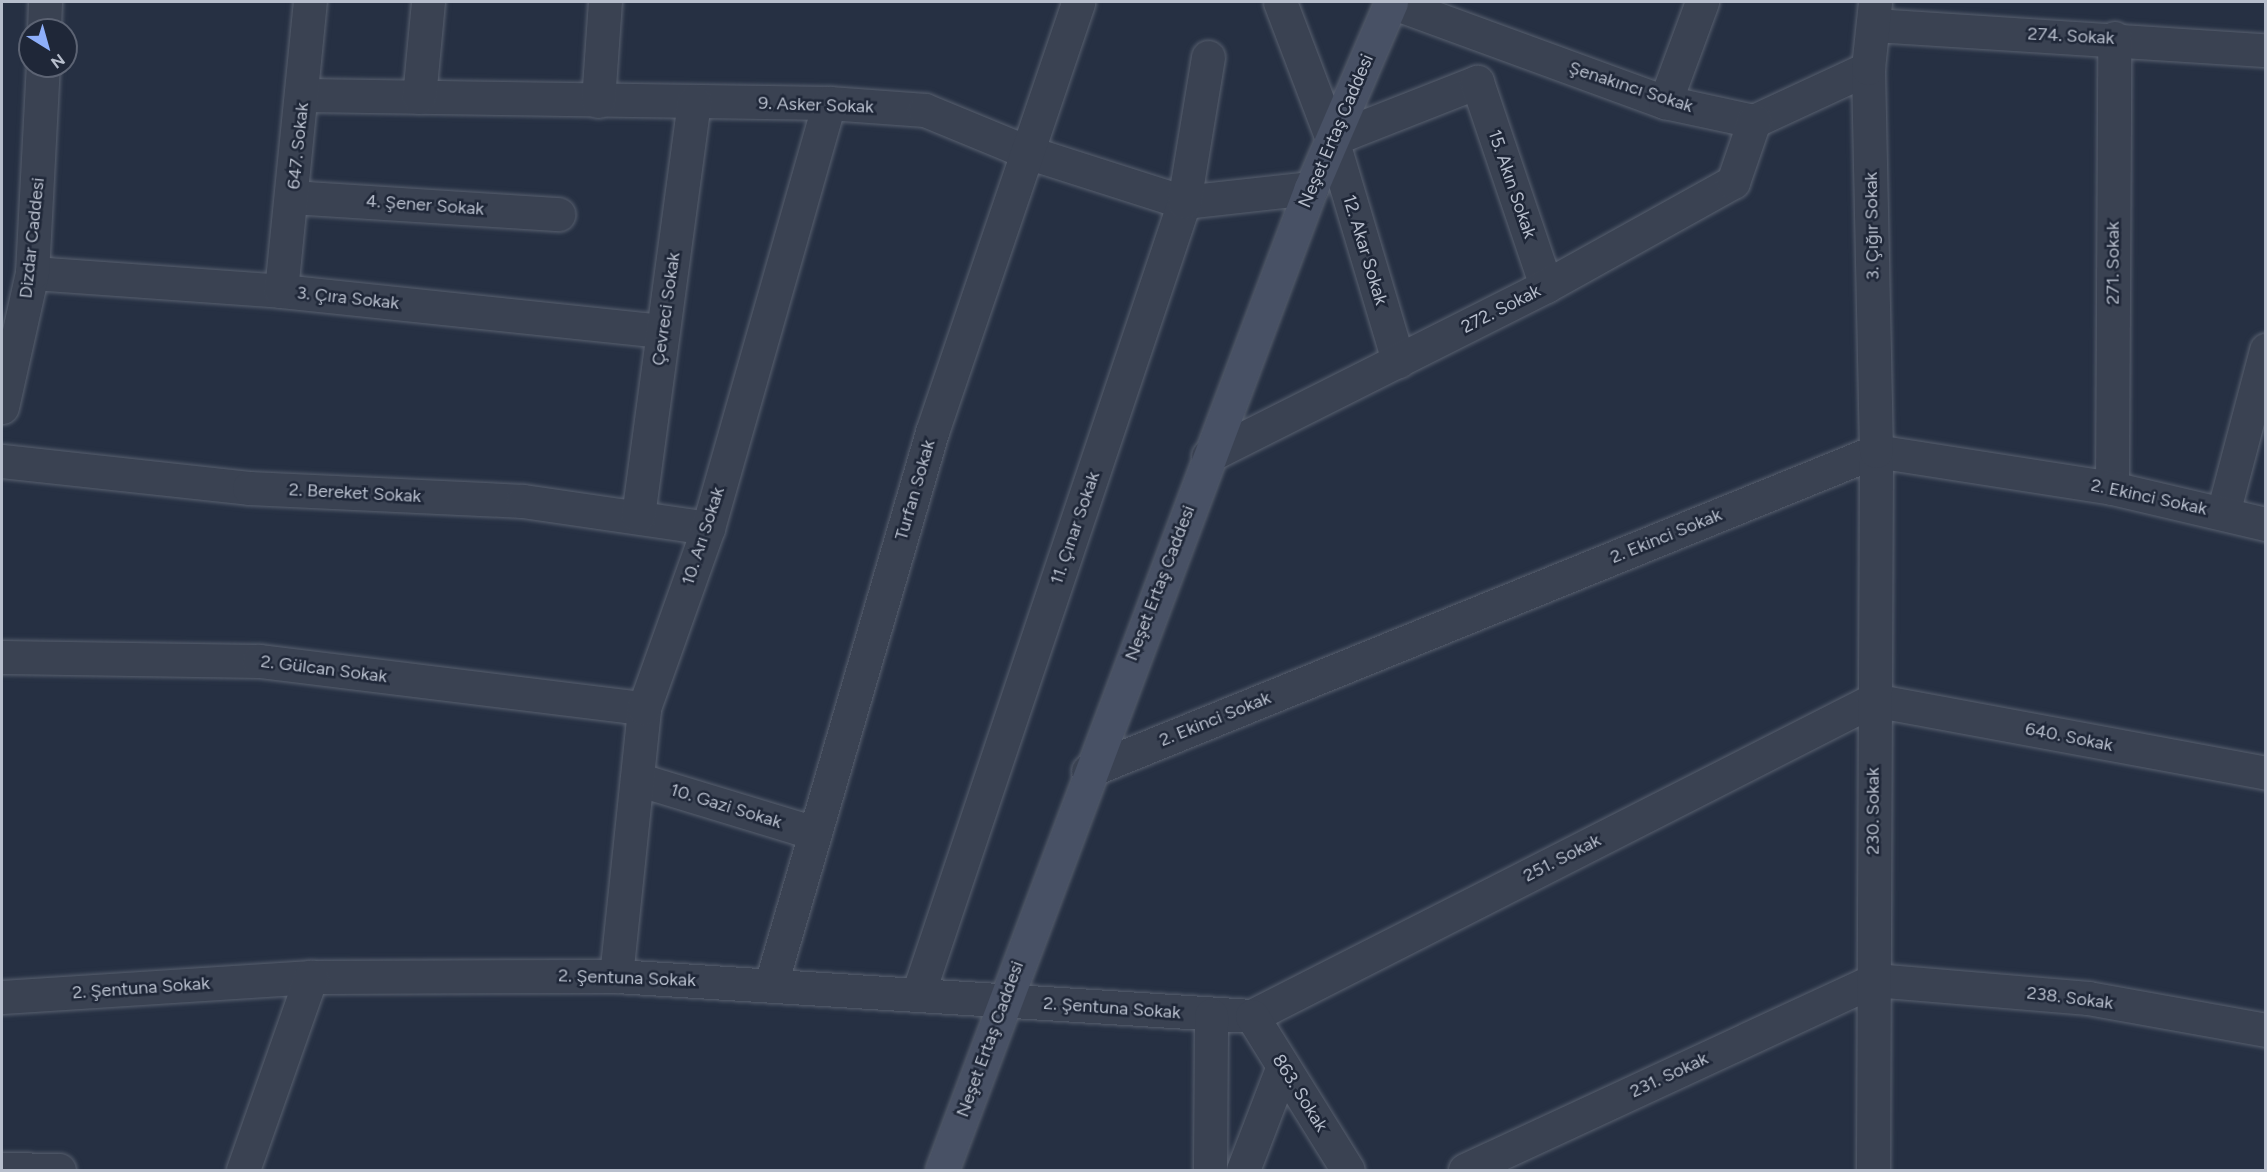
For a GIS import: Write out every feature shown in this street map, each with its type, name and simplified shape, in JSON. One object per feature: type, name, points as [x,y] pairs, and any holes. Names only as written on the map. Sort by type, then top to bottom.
[{"type":"main road","name":"Neşet Ertaş Caddesi","points":[[942,1170],[1088,771],[1311,188],[1391,2]]},
{"type":"street","points":[[44,18],[45,2]]},
{"type":"street","name":"647. Sokak","points":[[281,291],[304,95],[310,2]]},
{"type":"street","points":[[419,97],[428,2]]},
{"type":"street","points":[[598,100],[605,2]]},
{"type":"street","name":"Turfan Sokak","points":[[771,984],[932,432],[1078,2]]},
{"type":"street","name":"12. Akar Sokak","points":[[1280,2],[1332,139],[1398,361]]},
{"type":"street","name":"Şenakıncı Sokak","points":[[1391,2],[1665,102],[1754,121]]},
{"type":"street","points":[[1665,102],[1702,2]]},
{"type":"street","name":"274. Sokak","points":[[1875,13],[2114,38],[2265,50]]},
{"type":"street","name":"3. Çığır Sokak","points":[[1875,13],[1868,68],[1876,451]]},
{"type":"street","name":"271. Sokak","points":[[2112,488],[2114,38]]},
{"type":"street","name":"11. Çınar Sokak","points":[[918,994],[1184,202],[1208,57]]},
{"type":"street","points":[[1754,121],[1868,68]]},
{"type":"street","name":"Dizdar Caddesi","points":[[2,407],[32,273],[42,78]]},
{"type":"street","name":"15. Akın Sokak","points":[[1332,139],[1477,82],[1546,286]]},
{"type":"street","name":"9. Asker Sokak","points":[[304,95],[829,103],[925,110],[1027,152],[1184,202],[1311,188]]},
{"type":"street","name":"Çevreci Sokak","points":[[638,516],[694,102]]},
{"type":"street","name":"10. Arı Sokak","points":[[616,976],[644,708],[708,528],[829,103]]},
{"type":"street","name":"272. Sokak","points":[[1208,456],[1546,286],[1733,182],[1754,121]]},
{"type":"street","name":"4. Şener Sokak","points":[[292,197],[558,214]]},
{"type":"street","name":"3. Çıra Sokak","points":[[32,273],[281,291],[662,331]]},
{"type":"street","points":[[2223,513],[2265,350]]},
{"type":"street","name":"2. Ekinci Sokak","points":[[1088,771],[1876,451],[2112,488],[2265,524]]},
{"type":"street","name":"230. Sokak","points":[[1873,1170],[1873,700],[1876,451]]},
{"type":"street","name":"2. Bereket Sokak","points":[[2,461],[249,488],[523,501],[708,528]]},
{"type":"street","name":"2. Gülcan Sokak","points":[[2,657],[259,661],[644,708]]},
{"type":"street","name":"640. Sokak","points":[[1873,700],[2265,774]]},
{"type":"street","name":"251. Sokak","points":[[1251,1016],[1873,700]]},
{"type":"street","name":"10. Gazi Sokak","points":[[637,779],[815,833]]},
{"type":"street","name":"2. Şentuna Sokak","points":[[2,997],[311,977],[616,976],[1251,1016]]},
{"type":"street","points":[[243,1170],[311,977]]},
{"type":"street","name":"238. Sokak","points":[[1874,980],[2088,998],[2265,1030]]},
{"type":"street","name":"231. Sokak","points":[[1465,1170],[1874,980]]},
{"type":"street","points":[[1210,1170],[1211,1015]]},
{"type":"street","name":"863. Sokak","points":[[1251,1016],[1348,1170]]},
{"type":"street","points":[[1243,1170],[1283,1066]]},
{"type":"street","points":[[2,1169],[59,1170]]}]
